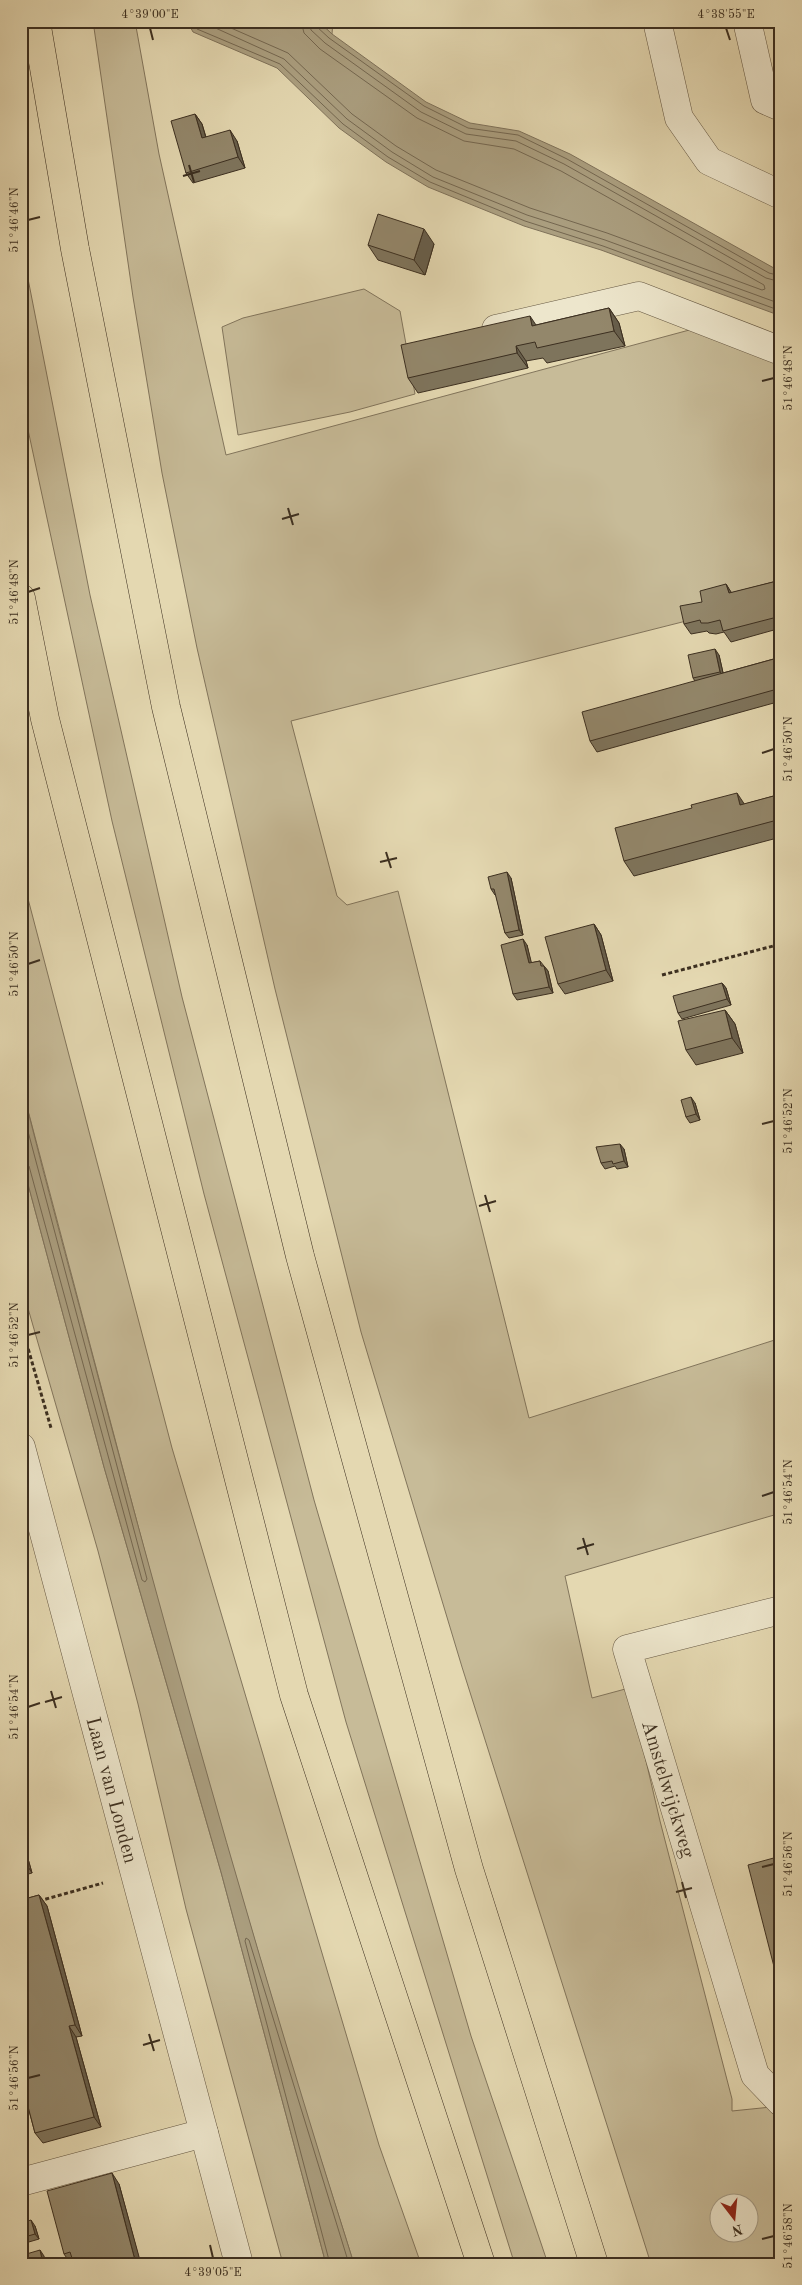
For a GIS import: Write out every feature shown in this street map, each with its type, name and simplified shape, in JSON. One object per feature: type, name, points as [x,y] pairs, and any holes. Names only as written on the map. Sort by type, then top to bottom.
[{"type":"highway","points":[[36,21],[75,249],[166,707],[300,1256],[469,1869],[594,2264]]},
{"type":"highway","points":[[21,598],[45,719],[294,1695],[481,2264]]},
{"type":"street","points":[[747,21],[765,100],[781,107]]},
{"type":"street","points":[[660,22],[679,118],[709,161],[781,195]]},
{"type":"street","points":[[475,333],[639,296],[781,352]]},
{"type":"street","name":"Laan van Londen","points":[[21,1447],[239,2264]]},
{"type":"street","name":"Amstelwijckweg","points":[[781,1610],[627,1649],[755,2076],[781,2102]]},
{"type":"street","points":[[21,2182],[204,2132]]},
{"type":"path","points":[[662,975],[781,944]]},
{"type":"path","points":[[30,1903],[110,1881]]},
{"type":"shaded area","points":[[93,21],[135,21],[159,154],[226,455],[693,329],[781,352],[781,597],[291,721],[337,896],[347,905],[398,891],[529,1418],[781,1338],[781,1513],[565,1576],[592,1698],[629,1688],[660,1821],[732,2099],[732,2111],[781,2106],[781,2264],[651,2264],[462,1667],[361,1332],[275,989],[197,648],[162,473],[133,297]]},
{"type":"shaded area","points":[[318,21],[333,21],[332,34]]},
{"type":"shaded area","points":[[21,243],[90,595],[182,997],[314,1500],[471,2036],[548,2264],[515,2264],[514,2262],[346,1722],[204,1194],[112,821],[21,397]]},
{"type":"shaded area","points":[[364,289],[400,311],[415,394],[350,412],[238,435],[222,327],[243,318]]},
{"type":"shaded area","points":[[21,872],[172,1448],[379,2145],[421,2264],[354,2264],[301,2097],[226,1843],[164,1624],[21,1084]]},
{"type":"shaded area","points":[[21,1158],[104,1467],[221,1872],[326,2264],[283,2264],[186,1909],[138,1704],[98,1551],[21,1284]]},
{"type":"water","points":[[187,21],[318,21],[332,34],[426,102],[470,123],[519,131],[570,154],[781,272],[781,316],[601,250],[524,226],[428,187],[386,162],[339,128],[277,68],[193,32]]},
{"type":"water","points":[[21,1084],[196,1737],[257,1948],[354,2264],[326,2264],[221,1872],[104,1467],[21,1158]]},
{"type":"building","points":[[195,114],[202,138],[230,130],[238,157],[186,173],[171,121]]},
{"type":"building","points":[[378,214],[424,229],[414,260],[368,245]]},
{"type":"building","points":[[609,308],[614,331],[537,348],[535,342],[516,346],[517,353],[408,378],[401,345],[530,316],[532,326]]},
{"type":"building","points":[[781,580],[781,616],[723,631],[720,620],[701,623],[700,620],[684,624],[680,606],[702,602],[700,591],[726,584],[729,593]]},
{"type":"building","points":[[715,649],[720,672],[693,678],[688,655]]},
{"type":"building","points":[[781,657],[781,688],[590,741],[582,712]]},
{"type":"building","points":[[737,793],[740,805],[781,794],[781,819],[624,861],[615,828],[692,808],[691,805]]},
{"type":"building","points":[[507,872],[519,930],[505,933],[494,889],[491,889],[488,877]]},
{"type":"building","points":[[594,924],[606,970],[558,984],[545,937]]},
{"type":"building","points":[[523,939],[529,963],[540,961],[541,966],[544,966],[549,987],[513,994],[501,945]]},
{"type":"building","points":[[722,983],[727,999],[678,1013],[673,996]]},
{"type":"building","points":[[725,1010],[732,1038],[686,1050],[678,1021]]},
{"type":"building","points":[[691,1097],[696,1114],[686,1117],[681,1100]]},
{"type":"building","points":[[620,1144],[624,1161],[613,1164],[612,1161],[601,1163],[596,1147]]},
{"type":"building","points":[[21,1850],[25,1862],[21,1863]]},
{"type":"building","points":[[781,1856],[781,1994],[748,1865]]},
{"type":"building","points":[[39,1895],[75,2025],[69,2026],[94,2117],[35,2133],[21,2080],[21,1900]]},
{"type":"building","points":[[112,2173],[136,2264],[74,2264],[70,2252],[64,2254],[47,2191]]},
{"type":"building","points":[[31,2220],[35,2234],[21,2238],[21,2223]]},
{"type":"building","points":[[40,2250],[43,2264],[25,2264],[23,2255]]}]
